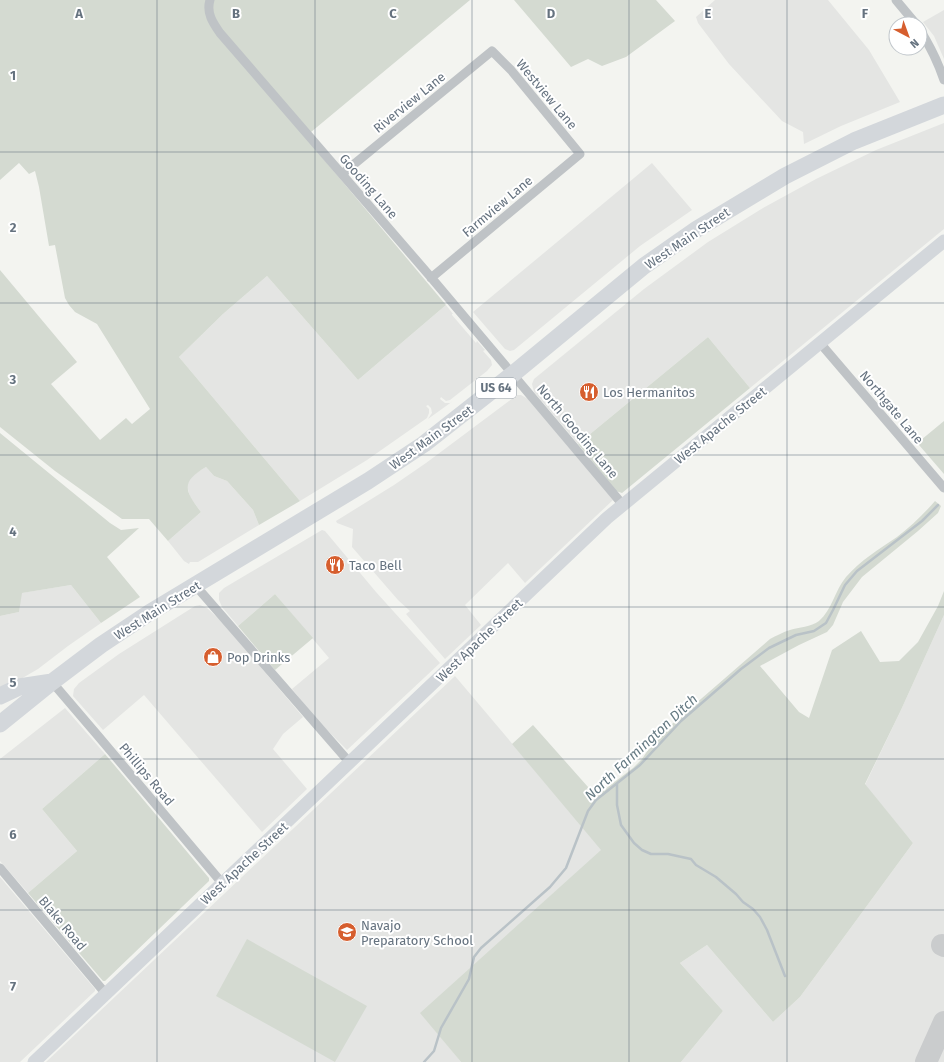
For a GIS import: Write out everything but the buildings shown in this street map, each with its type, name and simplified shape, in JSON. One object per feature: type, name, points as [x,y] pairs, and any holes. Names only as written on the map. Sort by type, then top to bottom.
[{"type":"highway","name":"West Main Street","points":[[0,724],[52,682],[112,638],[195,585],[384,472],[435,436],[644,266],[723,212],[785,176],[854,141],[944,105]]},
{"type":"highway","name":"US 64","points":[[0,696],[19,687],[52,682]]},
{"type":"main road","name":"West Apache Street","points":[[34,1062],[623,504],[944,241]]},
{"type":"street","name":"Gooding Lane","points":[[210,0],[209,13],[212,21],[220,33],[513,374]]},
{"type":"street","points":[[896,0],[909,16]]},
{"type":"street","points":[[928,44],[937,60],[944,80]]},
{"type":"street","name":"Riverview Lane","points":[[342,174],[492,51]]},
{"type":"street","name":"Westview Lane","points":[[492,51],[511,70],[580,154]]},
{"type":"street","name":"Farmview Lane","points":[[431,278],[580,154]]},
{"type":"street","name":"Northgate Lane","points":[[820,343],[944,488]]},
{"type":"street","name":"North Gooding Lane","points":[[513,374],[623,504]]},
{"type":"street","points":[[195,585],[350,763]]},
{"type":"street","name":"Phillips Road","points":[[52,682],[222,883]]},
{"type":"street","name":"Blake Road","points":[[0,868],[106,994]]},
{"type":"shaded area","points":[[0,0],[470,0],[305,137],[446,305],[358,380],[267,276],[223,314],[179,357],[300,501],[259,525],[253,510],[227,481],[214,476],[206,467],[192,477],[188,487],[191,498],[201,512],[168,541],[149,519],[122,519],[55,471],[0,427],[0,270],[77,362],[51,384],[100,440],[126,418],[132,424],[150,409],[97,324],[75,312],[65,298],[55,245],[49,246],[35,171],[29,174],[19,163],[0,180]]},
{"type":"shaded area","points":[[514,0],[656,0],[675,21],[626,57],[602,66],[588,59],[571,67]]},
{"type":"shaded area","points":[[715,0],[828,0],[869,50],[900,102],[841,126],[804,144],[803,132],[782,121],[729,64],[698,23],[696,17]]},
{"type":"shaded area","points":[[944,10],[944,59],[934,36],[928,28],[928,19]]},
{"type":"shaded area","points":[[944,123],[944,229],[750,388],[708,337],[578,444],[534,392],[532,384],[534,379],[644,289],[708,242],[763,208],[816,179],[876,150]]},
{"type":"shaded area","points":[[652,163],[692,210],[640,246],[514,350],[510,351],[505,349],[473,312]]},
{"type":"shaded area","points":[[267,276],[358,380],[446,305],[453,314],[452,315],[476,343],[477,341],[485,350],[483,351],[491,360],[492,365],[487,371],[450,400],[446,401],[441,397],[440,399],[445,403],[450,403],[453,401],[428,419],[432,413],[431,408],[428,405],[426,406],[429,409],[427,418],[367,460],[300,501],[179,357],[223,314]]},
{"type":"shaded area","points":[[708,337],[750,388],[622,493],[616,491],[578,444]]},
{"type":"shaded area","points":[[517,395],[521,395],[528,399],[613,500],[525,583],[508,563],[465,605],[481,625],[445,659],[406,614],[410,611],[398,600],[352,547],[353,529],[337,523],[336,521],[426,463]]},
{"type":"shaded area","points":[[944,421],[944,474],[919,445],[921,440]]},
{"type":"shaded area","points":[[0,433],[110,523],[121,530],[139,528],[107,557],[140,597],[101,623],[71,585],[22,593],[19,612],[0,616]]},
{"type":"shaded area","points":[[206,467],[214,476],[227,481],[253,510],[259,525],[198,562],[190,562],[189,564],[184,561],[168,541],[201,512],[190,497],[187,485],[190,478]]},
{"type":"shaded area","points":[[935,501],[941,506],[938,513],[862,577],[843,602],[833,625],[827,632],[760,666],[799,712],[809,718],[832,650],[861,631],[880,662],[899,661],[918,642],[938,606],[944,591],[944,615],[901,710],[865,784],[913,843],[800,997],[773,1022],[707,945],[680,963],[723,1011],[681,1062],[461,1062],[420,1013],[601,850],[512,744],[533,725],[596,796],[633,768],[642,759],[656,738],[770,639],[787,631],[809,626],[819,621],[827,611],[846,577],[870,555],[907,529]]},
{"type":"shaded area","points":[[322,530],[325,531],[376,592],[440,663],[347,750],[316,719],[292,689],[329,658],[275,594],[238,626],[222,607],[219,600],[219,593],[224,588]]},
{"type":"shaded area","points":[[71,585],[101,623],[38,669],[0,691],[0,616],[19,612],[21,593]]},
{"type":"shaded area","points":[[275,594],[313,638],[275,670],[238,626]]},
{"type":"shaded area","points":[[200,605],[207,608],[224,624],[303,717],[283,734],[273,749],[307,789],[262,832],[144,695],[103,730],[73,696],[74,689],[79,683],[119,654],[195,606]]},
{"type":"shaded area","points":[[944,615],[944,1062],[681,1062],[723,1011],[680,963],[707,945],[773,1022],[800,997],[913,843],[865,785]]},
{"type":"shaded area","name":"Navajo Preparatory School","points":[[455,676],[602,850],[421,1013],[461,1062],[46,1062]]},
{"type":"shaded area","points":[[65,708],[105,754],[42,809],[77,851],[28,893],[0,861],[0,759]]},
{"type":"shaded area","points":[[105,754],[209,878],[209,881],[105,981],[103,981],[28,893],[77,851],[42,809]]},
{"type":"shaded area","points":[[0,877],[95,989],[95,991],[20,1062],[0,1062]]},
{"type":"shaded area","points":[[247,939],[367,1006],[335,1062],[216,996]]},
{"type":"waterway","name":"North Farmington Ditch","points":[[424,1062],[434,1051],[441,1028],[469,979],[474,957],[481,948],[550,887],[566,868],[588,811],[596,800],[640,765],[681,721],[741,669],[769,648],[796,635],[814,631],[826,623],[845,585],[857,571],[922,521],[938,505]]},
{"type":"waterway","points":[[617,784],[617,805],[621,825],[634,843],[642,850],[651,854],[668,854],[691,859],[696,865],[716,877],[736,894],[760,917],[767,930],[785,976]]},
{"type":"taxiway","points":[[926,1062],[944,1022]]},
{"type":"place","name":"Los Hermanitos","points":[[589,392]]},
{"type":"place","name":"Taco Bell","points":[[335,565]]},
{"type":"place","name":"Pop Drinks","points":[[213,657]]},
{"type":"place","name":"Navajo Preparatory School","points":[[347,932]]}]
